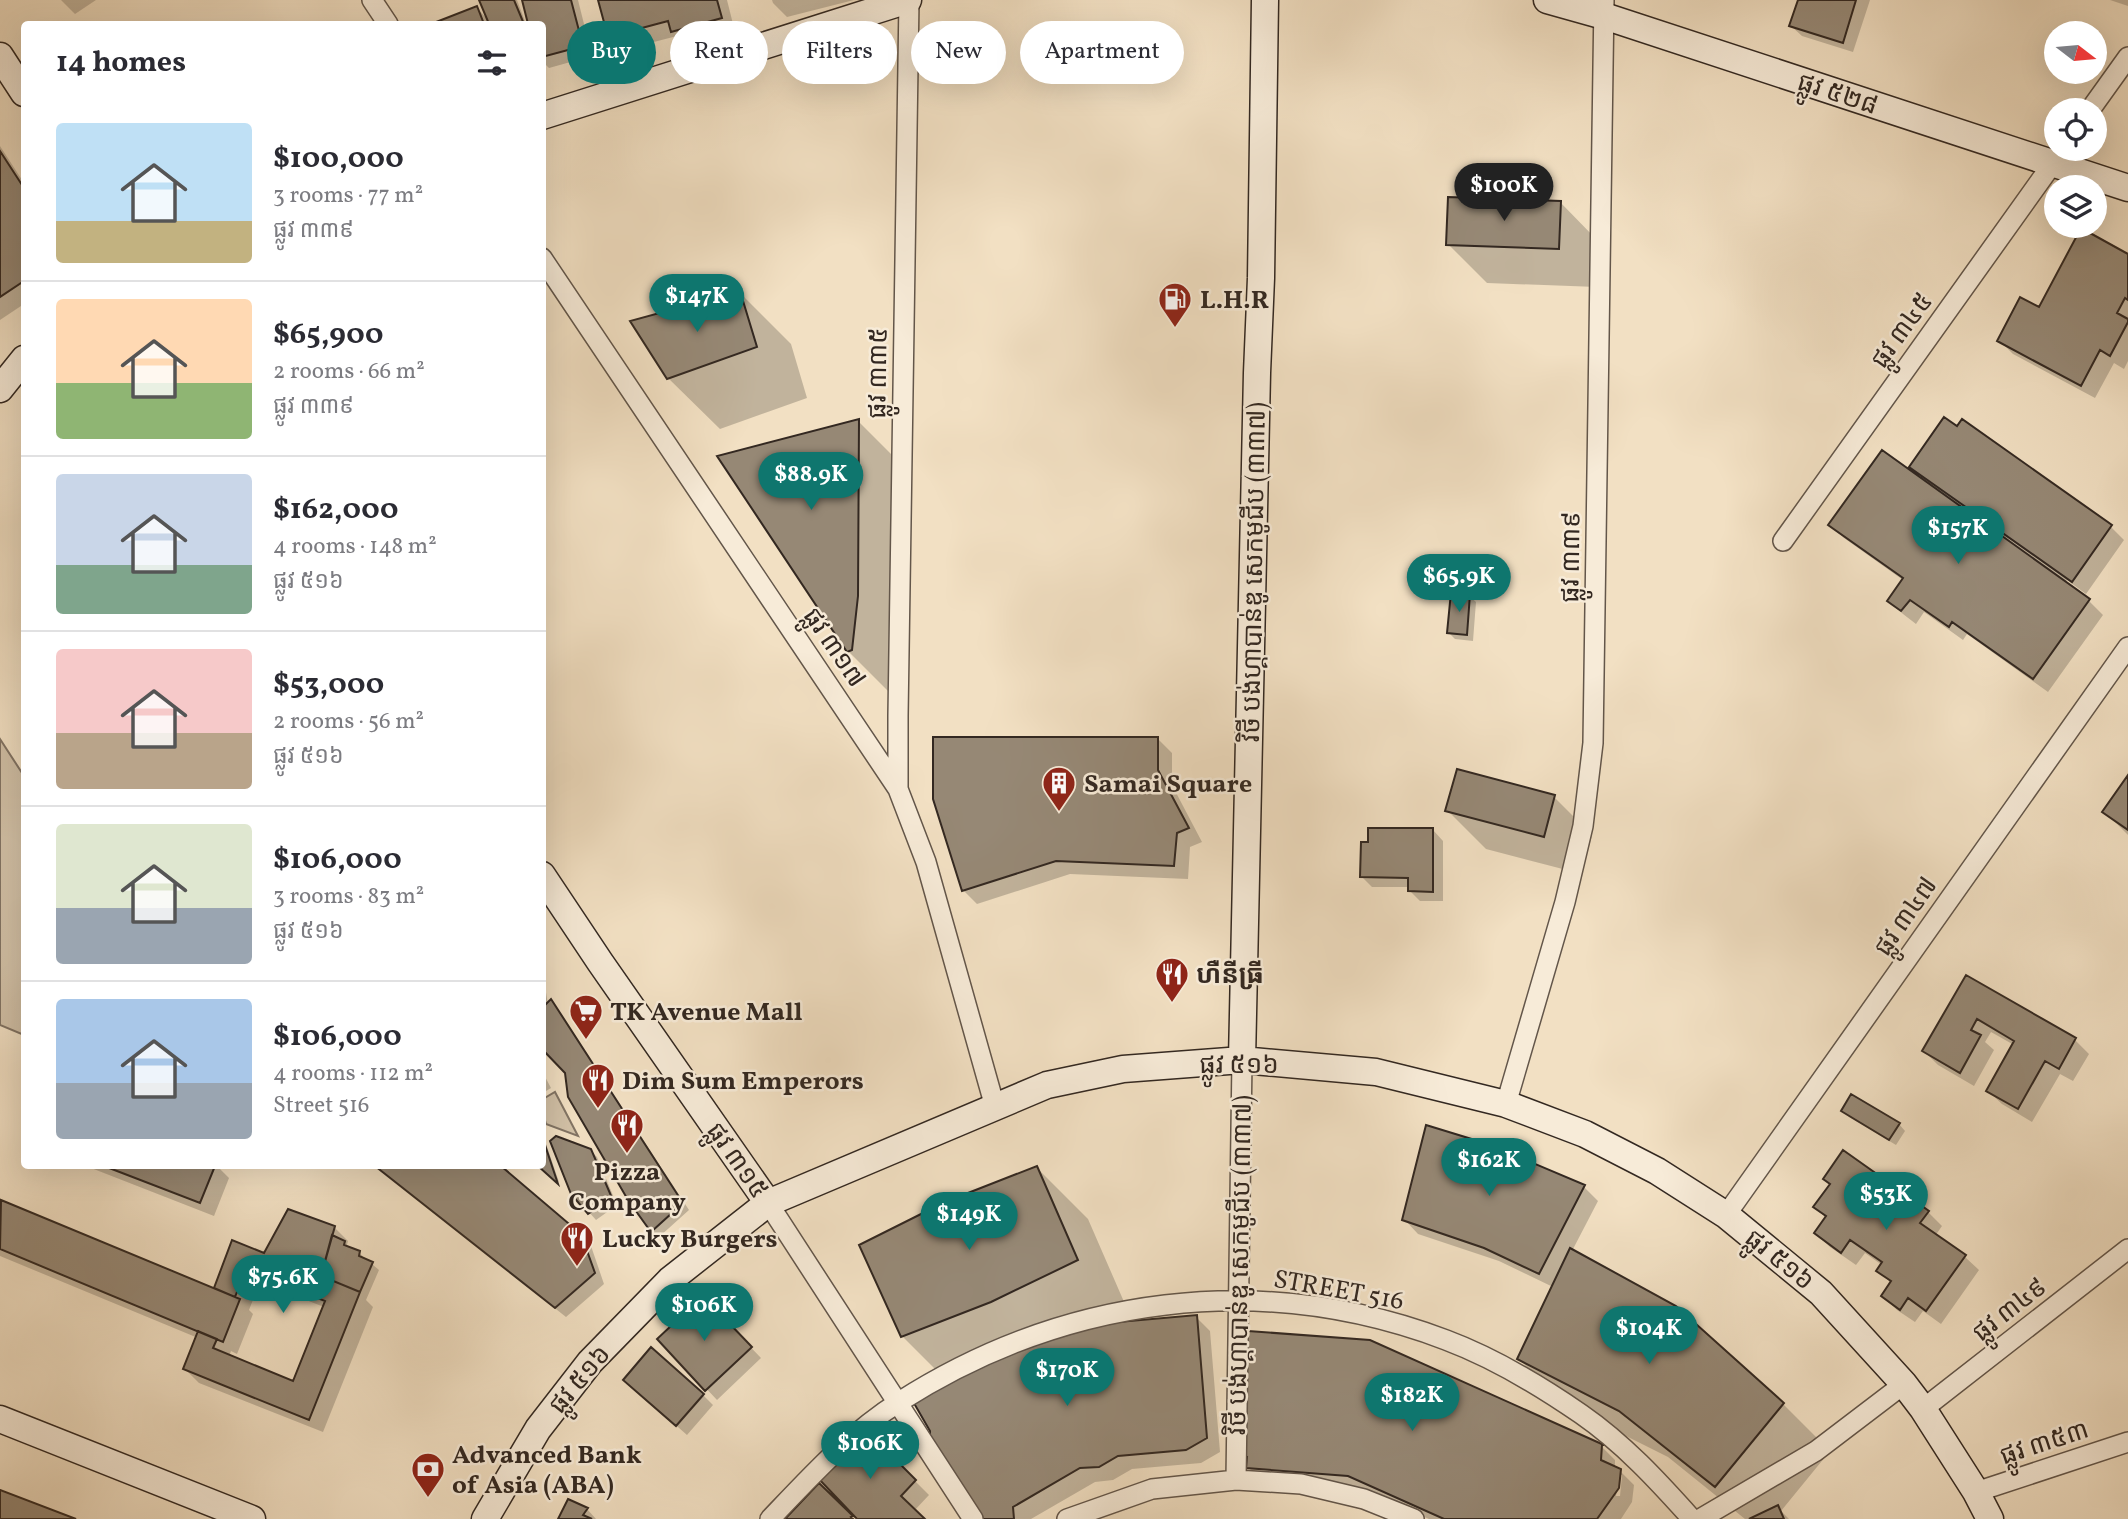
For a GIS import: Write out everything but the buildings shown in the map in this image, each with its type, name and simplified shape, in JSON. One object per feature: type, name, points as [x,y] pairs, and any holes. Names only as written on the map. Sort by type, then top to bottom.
[{"type":"street","points":[[372,0],[386,21]]},
{"type":"street","points":[[546,115],[909,0]]},
{"type":"street","name":"ផ្លូវ ៣៣៥","points":[[898,789],[909,0]]},
{"type":"street","name":"វិថី បង់ហ្គាបាន់ឌូ សេកមូជីប (៣៣៧)","points":[[1236,1480],[1242,1060],[1265,0]]},
{"type":"street","name":"ផ្លូវ ៥២៨","points":[[1547,0],[1604,8],[2044,151]]},
{"type":"street","name":"ផ្លូវ ៣៣៩","points":[[1506,1104],[1565,902],[1583,826],[1593,743],[1604,8]]},
{"type":"street","points":[[0,56],[21,88]]},
{"type":"street","points":[[2099,98],[2128,57]]},
{"type":"street","name":"ផ្លូវ ៣៤៥","points":[[1783,541],[2054,161]]},
{"type":"street","name":"ផ្លូវ ៥២៨","points":[[2069,161],[2128,188]]},
{"type":"street","name":"ផ្លូវ ៣១៧","points":[[546,264],[898,789],[926,862],[995,1107]]},
{"type":"street","points":[[0,389],[21,363]]},
{"type":"street","name":"ផ្លូវ ៣៤៧","points":[[1726,1215],[2128,647]]},
{"type":"street","name":"ផ្លូវ ៣១៥","points":[[546,881],[768,1203],[973,1519]]},
{"type":"street","name":"ផ្លូវ ៥១៦","points":[[485,1519],[538,1429],[590,1362],[670,1280],[768,1203],[1047,1085],[1123,1069],[1242,1060],[1376,1072],[1506,1104],[1585,1134],[1657,1171],[1726,1215],[1821,1293],[1904,1384],[1923,1409],[1990,1519]]},
{"type":"street","name":"ផ្លូវ ៣៤៩","points":[[1923,1409],[2128,1249]]},
{"type":"street","name":"STREET 516","points":[[770,1519],[830,1456],[897,1403],[976,1358],[1060,1325],[1149,1306],[1239,1300],[1297,1303],[1373,1317],[1447,1340],[1518,1373],[1583,1415],[1633,1456],[1692,1519]]},
{"type":"street","points":[[1700,1519],[1816,1451],[1904,1384]]},
{"type":"street","points":[[0,1419],[251,1519]]},
{"type":"street","name":"ផ្លូវ ៣៥៣","points":[[1976,1492],[2128,1442]]},
{"type":"street","points":[[1067,1519],[1152,1489],[1236,1480],[1301,1484],[1364,1499],[1414,1519]]},
{"type":"shaded area","points":[[0,739],[21,771],[21,1034],[0,1025]]},
{"type":"shaded area","points":[[555,1092],[578,1136],[546,1124],[546,1097]]},
{"type":"place","name":"L.H.R","points":[[1175,329]]},
{"type":"place","name":"Samai Square","points":[[1059,813]]},
{"type":"place","name":"ហឺនីធ្រី","points":[[1172,1004]]},
{"type":"place","name":"TK Avenue Mall","points":[[586,1041]]},
{"type":"place","name":"Dim Sum Emperors","points":[[598,1110]]},
{"type":"place","name":"Pizza Company","points":[[627,1155]]},
{"type":"place","name":"Lucky Burgers","points":[[577,1268]]},
{"type":"place","name":"Advanced Bank of Asia (ABA)","points":[[428,1499]]}]
